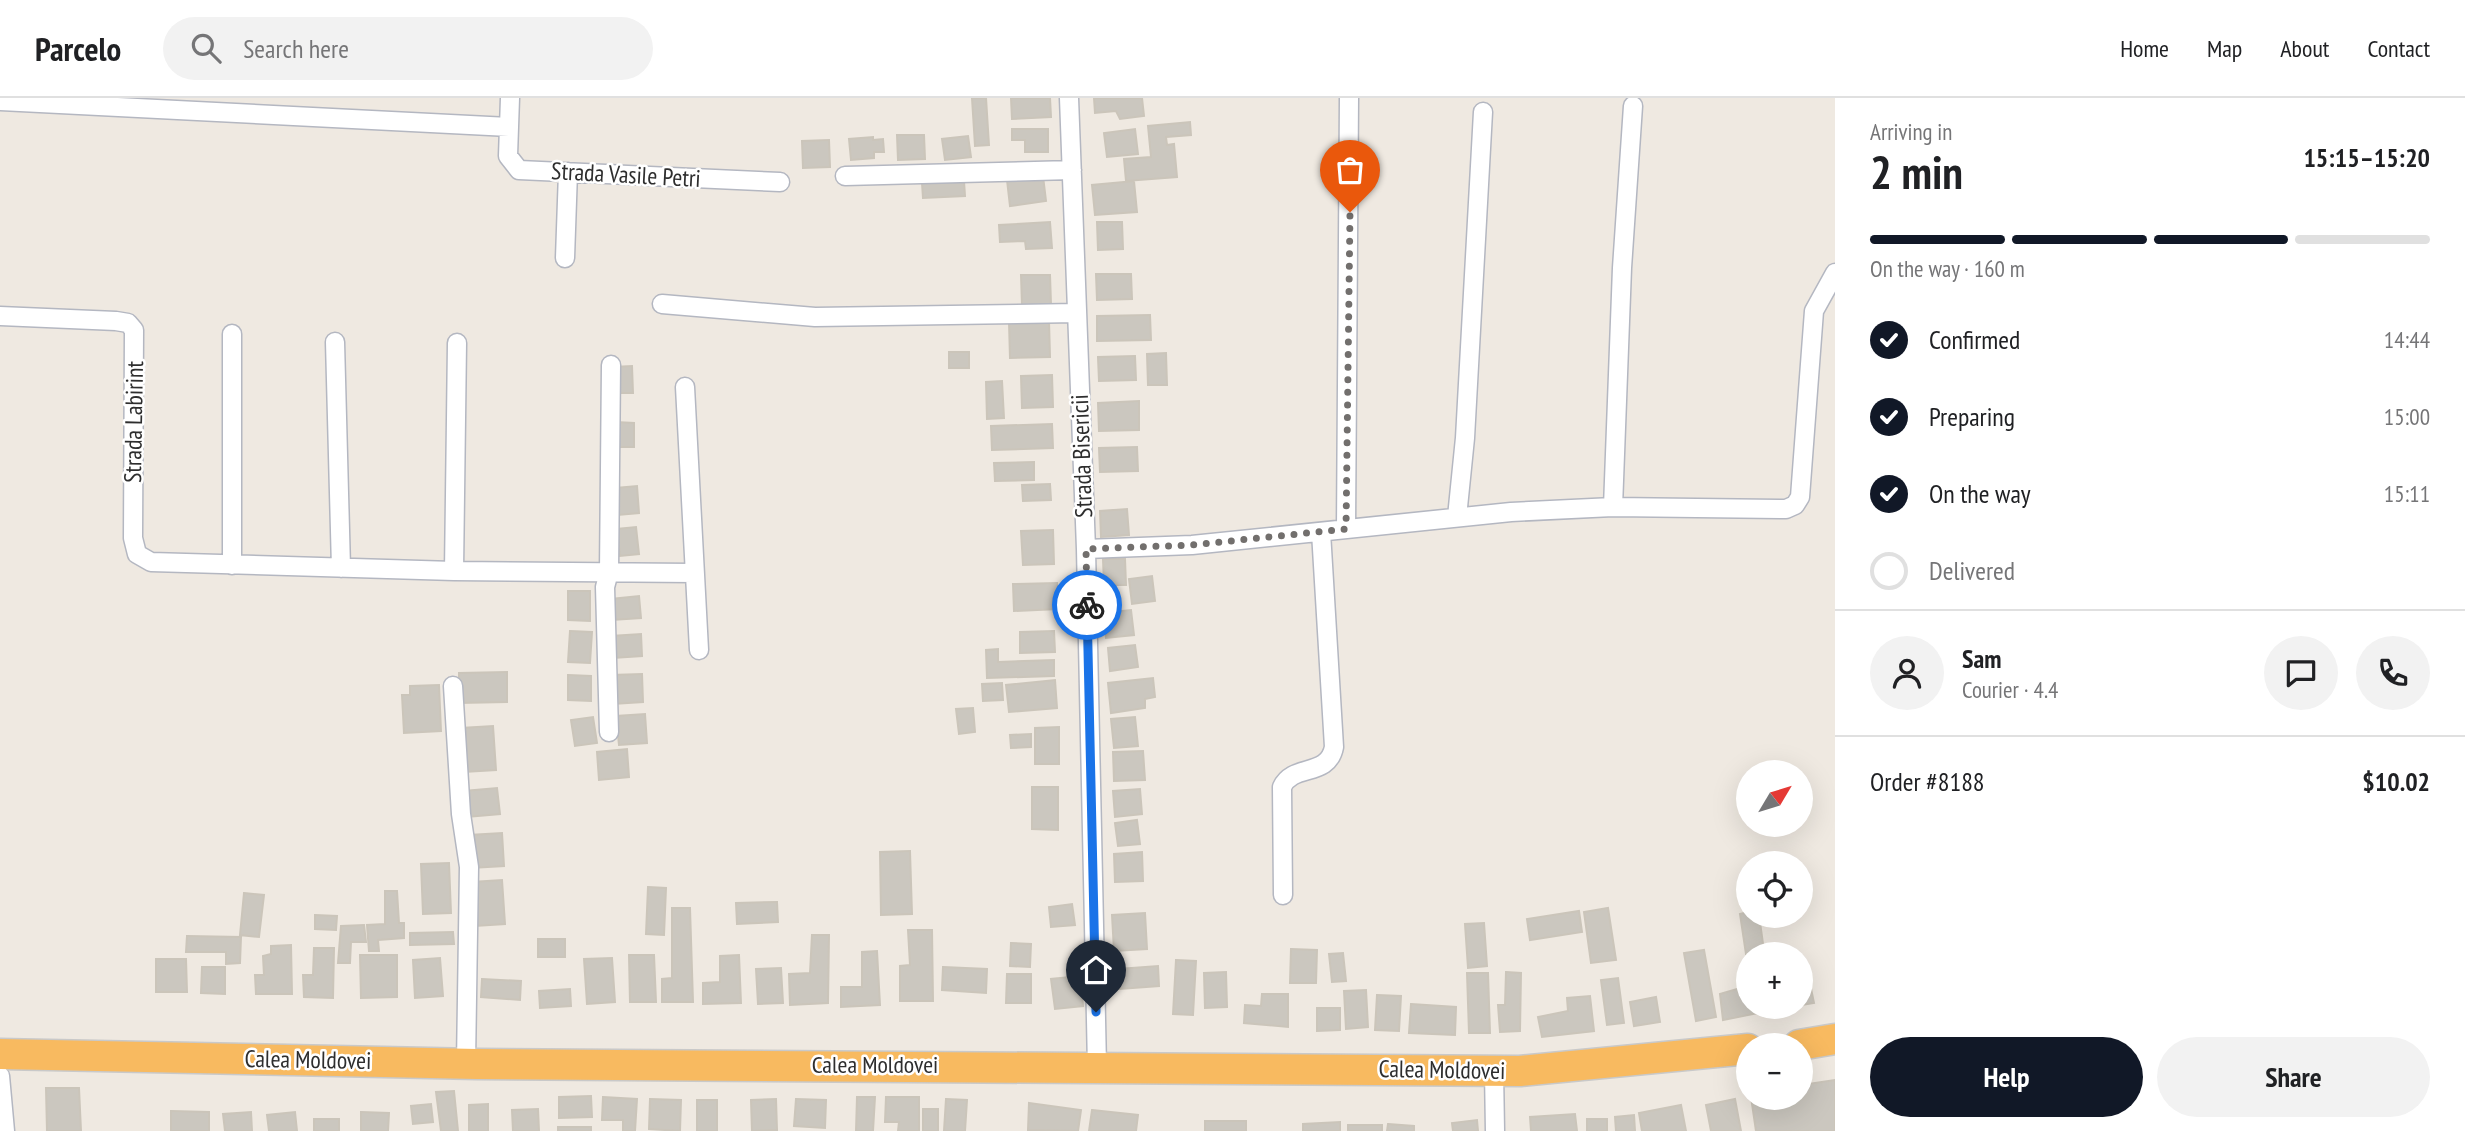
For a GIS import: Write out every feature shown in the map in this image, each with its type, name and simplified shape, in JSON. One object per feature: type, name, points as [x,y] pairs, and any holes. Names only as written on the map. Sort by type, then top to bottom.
[{"type":"highway","points":[[1813,1043],[1835,1039]]},
{"type":"highway","name":"Calea Moldovei","points":[[0,1054],[466,1063],[1494,1071],[1736,1050]]},
{"type":"street","name":"Strada Vasile Petri","points":[[510,98],[508,156],[512,165],[519,170],[780,182]]},
{"type":"street","name":"Strada Bisericii","points":[[1069,98],[1086,549],[1097,1066]]},
{"type":"street","points":[[1346,529],[1349,98]]},
{"type":"street","points":[[0,101],[45,101],[509,127]]},
{"type":"street","points":[[1613,507],[1622,281],[1633,106]]},
{"type":"street","points":[[1457,517],[1465,438],[1483,112]]},
{"type":"street","points":[[845,176],[1072,170]]},
{"type":"street","points":[[565,258],[568,172]]},
{"type":"street","points":[[1086,549],[1192,545],[1457,517],[1613,507],[1777,510],[1795,505],[1801,497],[1808,358],[1814,310],[1835,274]]},
{"type":"street","points":[[662,304],[815,317],[1077,313]]},
{"type":"street","name":"Strada Labirint","points":[[0,316],[70,317],[128,323],[135,337],[133,538],[137,554],[151,562],[454,571],[694,573]]},
{"type":"street","points":[[232,334],[232,565]]},
{"type":"street","points":[[335,342],[341,568]]},
{"type":"street","points":[[454,571],[457,343]]},
{"type":"street","points":[[609,732],[605,587],[609,572],[611,365]]},
{"type":"street","points":[[685,387],[698,650]]},
{"type":"street","points":[[1283,895],[1282,787],[1292,776],[1322,767],[1330,760],[1334,747],[1321,532]]},
{"type":"street","points":[[453,686],[460,803],[469,867],[466,1063]]},
{"type":"street","points":[[1494,1071],[1495,1131]]},
{"type":"street","points":[[0,1076],[5,1131]]},
{"type":"building","points":[[972,98],[986,98],[989,145],[975,146]]},
{"type":"building","points":[[1011,98],[1050,98],[1051,117],[1012,119]]},
{"type":"building","points":[[1094,98],[1142,98],[1144,116],[1120,119],[1116,111],[1095,113]]},
{"type":"building","points":[[1190,122],[1191,135],[1166,137],[1167,145],[1174,144],[1177,177],[1126,181],[1124,159],[1151,157],[1148,126]]},
{"type":"building","points":[[1012,129],[1048,129],[1048,152],[1025,152],[1025,140],[1012,140]]},
{"type":"building","points":[[1135,129],[1138,154],[1107,157],[1104,133]]},
{"type":"building","points":[[897,135],[924,135],[925,159],[898,160]]},
{"type":"building","points":[[968,136],[971,157],[945,160],[942,139]]},
{"type":"building","points":[[873,137],[873,140],[883,139],[884,152],[874,152],[874,158],[851,160],[849,139]]},
{"type":"building","points":[[829,140],[830,167],[803,168],[802,141]]},
{"type":"building","points":[[1043,176],[1046,201],[1010,206],[1007,180]]},
{"type":"building","points":[[964,181],[965,196],[923,198],[922,183]]},
{"type":"building","points":[[1134,181],[1137,212],[1095,215],[1092,185]]},
{"type":"building","points":[[1050,222],[1052,248],[1026,249],[1025,241],[1000,242],[999,225]]},
{"type":"building","points":[[1097,222],[1122,222],[1123,249],[1098,250]]},
{"type":"building","points":[[1096,274],[1131,274],[1132,299],[1097,300]]},
{"type":"building","points":[[1021,275],[1050,275],[1051,304],[1022,305]]},
{"type":"building","points":[[1150,315],[1151,340],[1097,341],[1097,316]]},
{"type":"building","points":[[1049,321],[1050,357],[1010,358],[1009,322]]},
{"type":"building","points":[[949,352],[969,352],[969,368],[949,368]]},
{"type":"building","points":[[1166,353],[1167,385],[1148,385],[1147,354]]},
{"type":"building","points":[[1135,356],[1136,380],[1099,381],[1098,357]]},
{"type":"building","points":[[632,366],[633,393],[614,393],[613,367]]},
{"type":"building","points":[[1052,375],[1053,407],[1022,408],[1021,376]]},
{"type":"building","points":[[1002,381],[1004,418],[987,419],[986,382]]},
{"type":"building","points":[[1139,401],[1139,430],[1099,431],[1098,403]]},
{"type":"building","points":[[615,422],[634,423],[634,447],[614,447]]},
{"type":"building","points":[[1052,424],[1053,448],[992,450],[991,426]]},
{"type":"building","points":[[1137,447],[1138,471],[1100,472],[1099,448]]},
{"type":"building","points":[[1034,462],[1034,480],[995,481],[994,463]]},
{"type":"building","points":[[1050,484],[1051,500],[1023,501],[1022,485]]},
{"type":"building","points":[[637,486],[639,513],[618,515],[616,488]]},
{"type":"building","points":[[1127,509],[1129,535],[1101,537],[1100,511]]},
{"type":"building","points":[[636,527],[639,554],[620,556],[617,529]]},
{"type":"building","points":[[1053,530],[1054,564],[1023,565],[1021,531]]},
{"type":"building","points":[[1103,559],[1125,559],[1126,585],[1104,585]]},
{"type":"building","points":[[1152,576],[1155,601],[1132,604],[1129,579]]},
{"type":"building","points":[[1057,583],[1058,609],[1014,611],[1013,584]]},
{"type":"building","points":[[568,591],[590,591],[590,621],[568,620]]},
{"type":"building","points":[[639,596],[641,618],[612,620],[611,599]]},
{"type":"building","points":[[1131,610],[1134,635],[1106,638],[1103,613]]},
{"type":"building","points":[[570,631],[592,632],[590,663],[568,662]]},
{"type":"building","points":[[1054,631],[1055,652],[1020,653],[1020,632]]},
{"type":"building","points":[[641,634],[642,656],[613,658],[611,636]]},
{"type":"building","points":[[1135,645],[1138,667],[1110,671],[1108,648]]},
{"type":"building","points":[[998,649],[998,662],[1054,660],[1054,676],[987,678],[986,650]]},
{"type":"building","points":[[507,672],[507,702],[459,703],[459,673]]},
{"type":"building","points":[[642,674],[643,702],[613,704],[611,675]]},
{"type":"building","points":[[568,675],[591,676],[591,701],[568,700]]},
{"type":"building","points":[[1153,678],[1155,697],[1145,699],[1145,708],[1111,713],[1108,683]]},
{"type":"building","points":[[1055,680],[1057,708],[1009,712],[1006,685]]},
{"type":"building","points":[[1002,683],[1003,700],[983,701],[982,684]]},
{"type":"building","points":[[439,685],[441,731],[404,733],[402,695],[410,695],[410,686]]},
{"type":"building","points":[[973,708],[975,732],[959,734],[956,709]]},
{"type":"building","points":[[645,714],[647,743],[619,745],[616,716]]},
{"type":"building","points":[[593,717],[597,743],[575,746],[571,720]]},
{"type":"building","points":[[1135,717],[1138,746],[1114,748],[1111,719]]},
{"type":"building","points":[[493,726],[496,770],[464,772],[461,728]]},
{"type":"building","points":[[1059,727],[1059,764],[1035,764],[1035,728]]},
{"type":"building","points":[[1031,734],[1031,747],[1011,748],[1010,735]]},
{"type":"building","points":[[627,749],[629,777],[599,780],[597,752]]},
{"type":"building","points":[[1143,751],[1145,780],[1114,781],[1113,752]]},
{"type":"building","points":[[1032,787],[1058,787],[1058,830],[1032,829]]},
{"type":"building","points":[[497,788],[500,814],[467,817],[464,791]]},
{"type":"building","points":[[1140,789],[1142,814],[1115,817],[1113,791]]},
{"type":"building","points":[[1137,820],[1140,844],[1118,846],[1115,823]]},
{"type":"building","points":[[502,833],[504,866],[471,868],[469,835]]},
{"type":"building","points":[[910,851],[912,914],[881,915],[880,852]]},
{"type":"building","points":[[1142,852],[1143,881],[1115,882],[1114,854]]},
{"type":"building","points":[[449,863],[451,913],[423,914],[421,864]]},
{"type":"building","points":[[502,880],[505,924],[475,926],[472,882]]},
{"type":"building","points":[[648,887],[666,888],[664,935],[646,934]]},
{"type":"building","points":[[385,891],[397,891],[399,923],[404,923],[404,938],[378,940],[379,951],[369,951],[367,925],[385,924]]},
{"type":"building","points":[[244,893],[264,895],[259,937],[240,935]]},
{"type":"building","points":[[777,902],[778,922],[737,924],[736,903]]},
{"type":"building","points":[[1072,904],[1075,925],[1051,927],[1049,907]]},
{"type":"building","points":[[672,908],[690,908],[693,1002],[662,1002],[662,979],[672,978]]},
{"type":"building","points":[[1608,908],[1616,960],[1591,963],[1584,912]]},
{"type":"building","points":[[1579,911],[1582,932],[1530,940],[1527,919]]},
{"type":"building","points":[[1145,913],[1147,949],[1114,951],[1112,915]]},
{"type":"building","points":[[315,915],[337,916],[336,930],[315,929]]},
{"type":"building","points":[[1484,923],[1487,966],[1468,968],[1465,924]]},
{"type":"building","points":[[364,925],[366,942],[351,942],[350,963],[338,963],[341,926]]},
{"type":"building","points":[[1742,928],[1761,928],[1763,942],[1744,942]]},
{"type":"building","points":[[908,930],[932,930],[933,1001],[900,1001],[900,966],[910,965]]},
{"type":"building","points":[[453,932],[454,944],[410,945],[410,933]]},
{"type":"building","points":[[812,935],[829,935],[828,1003],[790,1005],[789,974],[810,973]]},
{"type":"building","points":[[187,936],[241,937],[240,963],[226,964],[226,952],[186,952]]},
{"type":"building","points":[[538,939],[565,939],[565,957],[538,957]]},
{"type":"building","points":[[1011,943],[1031,944],[1030,967],[1010,966]]},
{"type":"building","points":[[291,945],[292,994],[256,994],[255,975],[264,975],[263,956],[271,954],[271,946]]},
{"type":"building","points":[[314,948],[334,948],[333,998],[304,997],[303,975],[313,975]]},
{"type":"building","points":[[1291,949],[1317,950],[1316,983],[1290,983]]},
{"type":"building","points":[[1704,950],[1716,1017],[1696,1021],[1684,953]]},
{"type":"building","points":[[877,951],[880,1005],[841,1007],[841,987],[862,987],[862,952]]},
{"type":"building","points":[[1343,953],[1346,981],[1332,982],[1329,954]]},
{"type":"building","points":[[360,955],[397,955],[397,997],[361,998]]},
{"type":"building","points":[[629,955],[654,955],[656,1002],[630,1002]]},
{"type":"building","points":[[739,955],[741,1003],[703,1004],[703,983],[720,982],[720,956]]},
{"type":"building","points":[[440,958],[443,996],[415,998],[413,960]]},
{"type":"building","points":[[612,958],[615,1002],[587,1004],[584,959]]},
{"type":"building","points":[[156,959],[186,959],[187,992],[156,992]]},
{"type":"building","points":[[1176,960],[1196,961],[1193,1015],[1173,1014]]},
{"type":"building","points":[[1158,966],[1159,986],[1106,990],[1105,970]]},
{"type":"building","points":[[202,967],[225,967],[225,994],[201,993]]},
{"type":"building","points":[[943,967],[987,969],[986,993],[942,990]]},
{"type":"building","points":[[781,968],[783,1003],[758,1004],[756,969]]},
{"type":"building","points":[[1226,972],[1227,1007],[1205,1008],[1204,973]]},
{"type":"building","points":[[1506,972],[1521,973],[1520,1031],[1500,1032],[1498,1005],[1505,1005]]},
{"type":"building","points":[[1467,973],[1488,973],[1490,1033],[1469,1033]]},
{"type":"building","points":[[1007,974],[1031,974],[1031,1003],[1006,1003]]},
{"type":"building","points":[[1080,976],[1083,1006],[1055,1009],[1051,979]]},
{"type":"building","points":[[1618,978],[1624,1023],[1607,1025],[1601,980]]},
{"type":"building","points":[[482,979],[521,981],[520,1000],[481,997]]},
{"type":"building","points":[[570,989],[571,1006],[540,1008],[539,991]]},
{"type":"building","points":[[1736,989],[1736,1017],[1723,1020],[1720,994]]},
{"type":"building","points":[[1366,990],[1368,1027],[1346,1029],[1344,991]]},
{"type":"building","points":[[1262,994],[1288,994],[1288,1027],[1244,1023],[1245,1005],[1261,1006]]},
{"type":"building","points":[[1377,995],[1401,996],[1399,1031],[1375,1030]]},
{"type":"building","points":[[1590,996],[1594,1031],[1542,1037],[1538,1017],[1568,1011],[1567,998]]},
{"type":"building","points":[[1656,997],[1660,1022],[1634,1026],[1630,1002]]},
{"type":"building","points":[[1411,1004],[1456,1007],[1455,1035],[1409,1033]]},
{"type":"building","points":[[1317,1008],[1340,1008],[1340,1030],[1317,1031]]},
{"type":"building","points":[[1835,1080],[1835,1131],[1756,1131],[1753,1110],[1813,1110],[1813,1083]]},
{"type":"building","points":[[46,1088],[79,1088],[81,1131],[47,1131]]},
{"type":"building","points":[[454,1091],[458,1131],[441,1131],[436,1092]]},
{"type":"building","points":[[591,1096],[592,1117],[559,1118],[559,1097]]},
{"type":"building","points":[[603,1097],[637,1099],[635,1131],[623,1131],[623,1120],[602,1120]]},
{"type":"building","points":[[857,1097],[875,1097],[873,1131],[856,1131]]},
{"type":"building","points":[[886,1097],[919,1097],[919,1131],[898,1131],[899,1122],[885,1122]]},
{"type":"building","points":[[650,1099],[681,1100],[680,1131],[649,1129]]},
{"type":"building","points":[[776,1099],[777,1130],[752,1131],[751,1100]]},
{"type":"building","points":[[796,1099],[826,1100],[825,1128],[794,1126]]},
{"type":"building","points":[[946,1099],[967,1100],[965,1131],[944,1131]]},
{"type":"building","points":[[1735,1099],[1741,1131],[1711,1131],[1706,1105]]},
{"type":"building","points":[[697,1100],[717,1100],[717,1131],[697,1131]]},
{"type":"building","points":[[1029,1103],[1081,1110],[1078,1131],[1028,1130]]},
{"type":"building","points":[[431,1104],[433,1122],[413,1124],[411,1106]]},
{"type":"building","points":[[488,1104],[488,1131],[469,1131],[469,1105]]},
{"type":"building","points":[[1681,1105],[1686,1131],[1642,1131],[1639,1113]]},
{"type":"building","points":[[538,1109],[539,1131],[513,1131],[512,1110]]},
{"type":"building","points":[[923,1109],[938,1109],[938,1131],[923,1131]]},
{"type":"building","points":[[1092,1110],[1138,1115],[1136,1131],[1089,1131]]},
{"type":"building","points":[[171,1111],[209,1112],[209,1131],[171,1131]]},
{"type":"building","points":[[251,1112],[252,1131],[225,1131],[223,1114]]},
{"type":"building","points":[[295,1112],[297,1131],[269,1131],[267,1115]]},
{"type":"building","points":[[361,1112],[389,1113],[388,1131],[361,1131]]},
{"type":"building","points":[[1575,1114],[1577,1131],[1531,1131],[1530,1117]]},
{"type":"building","points":[[1634,1115],[1635,1131],[1616,1131],[1615,1117]]},
{"type":"building","points":[[314,1119],[339,1119],[339,1131],[314,1131]]},
{"type":"building","points":[[1587,1119],[1607,1119],[1607,1131],[1587,1131]]},
{"type":"building","points":[[1477,1120],[1478,1131],[1453,1131],[1452,1123]]},
{"type":"building","points":[[1205,1121],[1246,1121],[1246,1131],[1205,1131]]},
{"type":"building","points":[[1340,1122],[1340,1131],[1303,1131],[1303,1124]]},
{"type":"building","points":[[1388,1124],[1414,1126],[1414,1131],[1387,1131]]},
{"type":"building","points":[[1348,1125],[1382,1125],[1382,1131],[1348,1131]]},
{"type":"building","points":[[558,1127],[591,1127],[591,1131],[558,1131]]},
{"type":"way so far","points":[[1087,605],[1086,549],[1192,545],[1346,529],[1350,212]]},
{"type":"route","points":[[1087,605],[1096,1012]]}]
